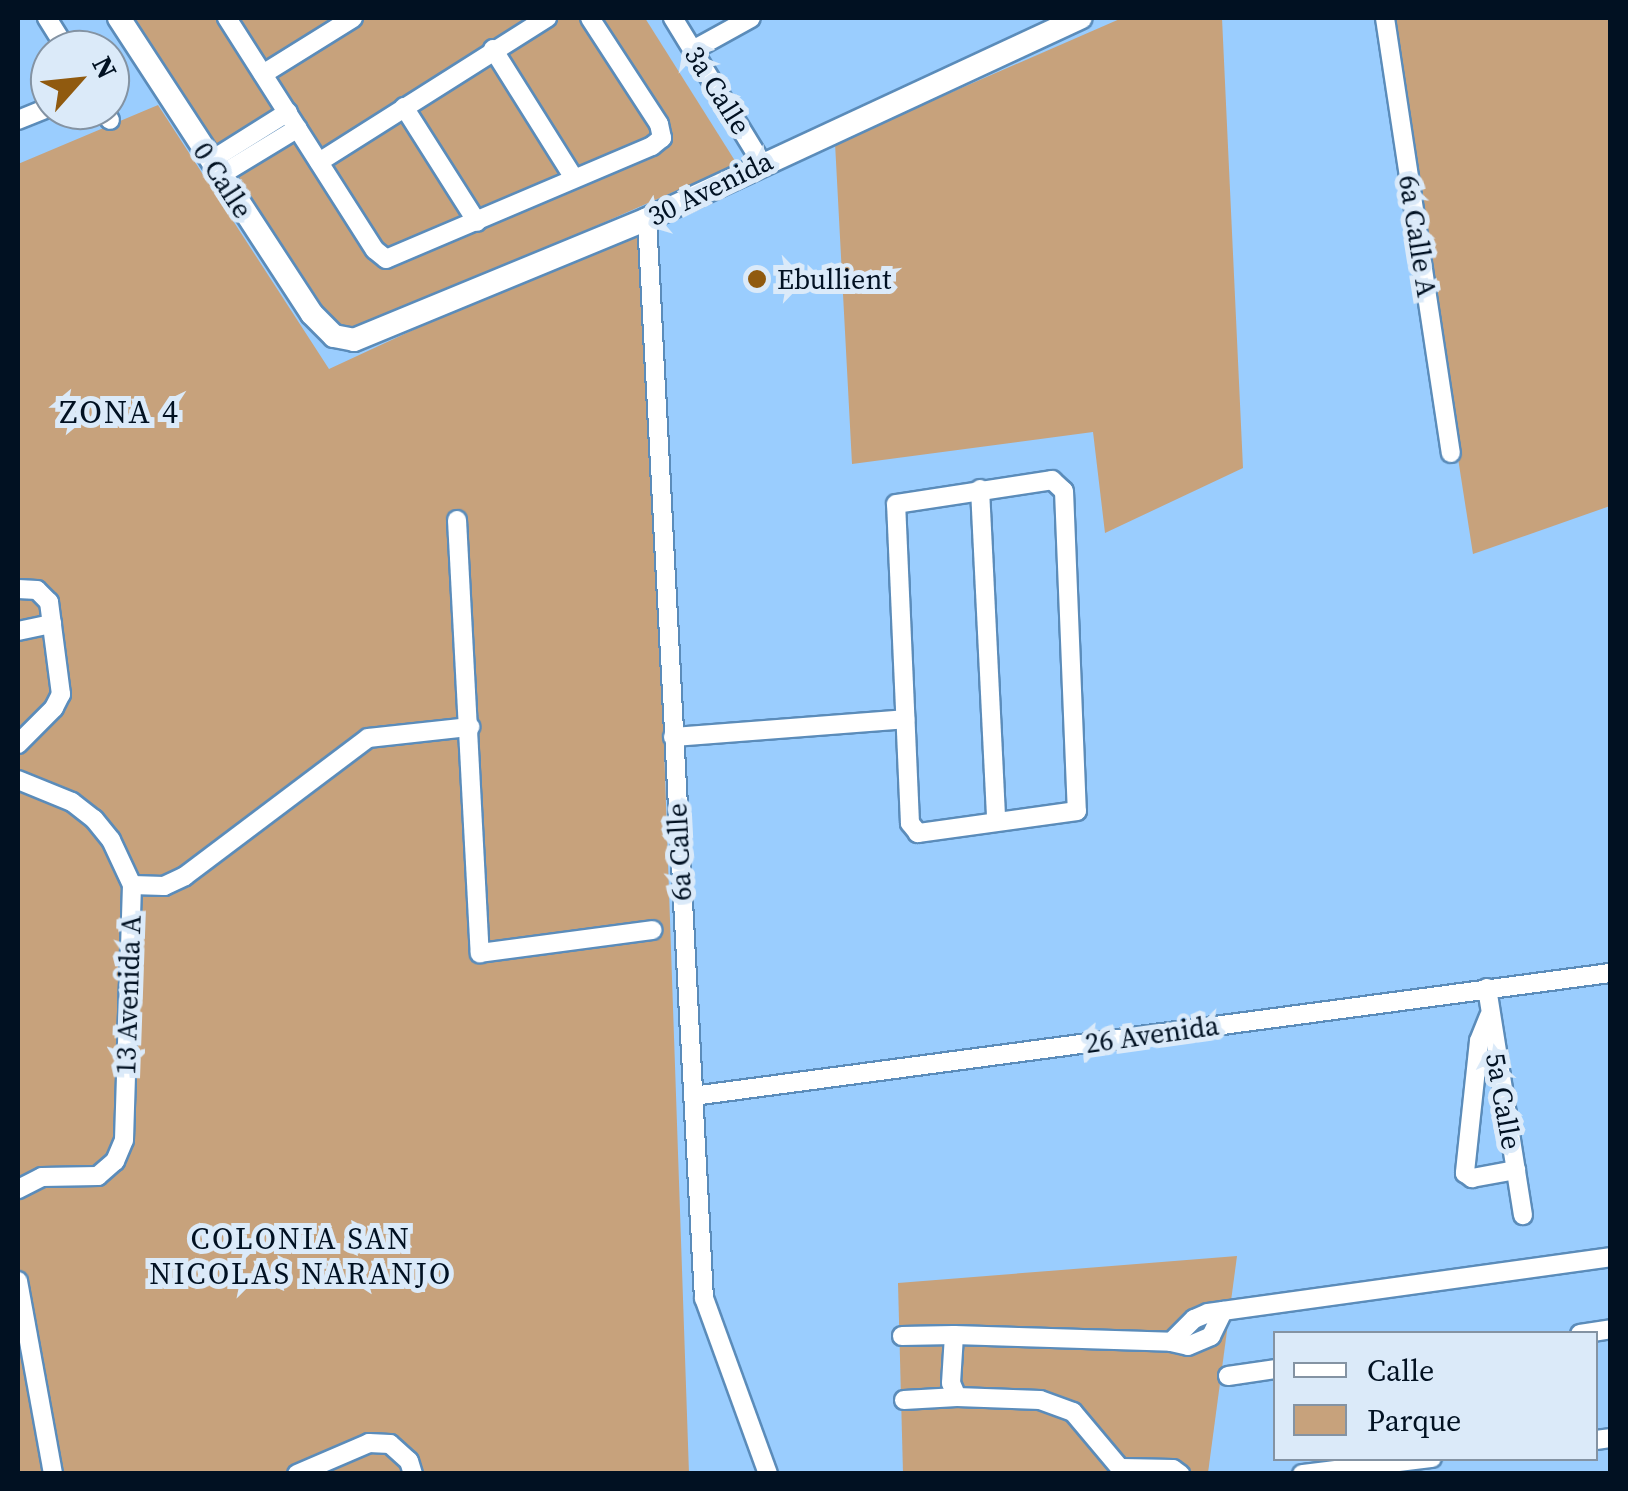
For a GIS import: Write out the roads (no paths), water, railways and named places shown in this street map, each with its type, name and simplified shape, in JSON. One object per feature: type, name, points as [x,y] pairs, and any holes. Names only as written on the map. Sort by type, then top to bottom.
[{"type":"street","name":"0 Calle","points":[[119,18],[312,314],[334,336]]},
{"type":"street","points":[[228,18],[375,250],[386,259],[652,146],[662,138],[659,124],[590,18]]},
{"type":"street","points":[[263,74],[353,18]]},
{"type":"street","points":[[319,162],[547,18]]},
{"type":"street","name":"3a Calle","points":[[673,18],[762,163]]},
{"type":"street","points":[[693,50],[751,18]]},
{"type":"street","name":"30 Avenida","points":[[334,336],[354,340],[373,336],[648,219],[1081,18]]},
{"type":"street","name":"6a Calle A","points":[[1385,18],[1452,454]]},
{"type":"street","points":[[493,50],[574,178]]},
{"type":"street","points":[[404,107],[477,222]]},
{"type":"street","points":[[215,168],[293,120]]},
{"type":"street","name":"6a Calle","points":[[648,219],[704,1298],[768,1474]]},
{"type":"street","points":[[1052,480],[1064,491],[1077,810],[918,833],[912,830],[896,504],[980,489],[1052,480]]},
{"type":"street","points":[[980,489],[996,821]]},
{"type":"street","points":[[457,520],[480,953],[652,930]]},
{"type":"street","points":[[18,589],[44,594],[61,694],[54,708],[18,744]]},
{"type":"street","points":[[18,631],[52,624]]},
{"type":"street","points":[[673,737],[905,719]]},
{"type":"street","points":[[132,885],[164,886],[185,876],[368,738],[470,727]]},
{"type":"street","name":"13 Avenida A","points":[[18,780],[72,802],[94,818],[111,840],[132,885],[124,1140],[115,1161],[98,1176],[42,1177],[18,1189]]},
{"type":"street","name":"26 Avenida","points":[[693,1096],[1610,972]]},
{"type":"street","name":"5a Calle","points":[[1487,988],[1523,1214]]},
{"type":"street","points":[[1489,1016],[1478,1041],[1463,1164],[1465,1174],[1472,1178],[1516,1170]]},
{"type":"street","points":[[902,1336],[1200,1343],[1211,1336],[1223,1311],[1610,1257]]},
{"type":"street","points":[[18,1280],[54,1474]]},
{"type":"street","points":[[954,1335],[951,1383],[957,1397]]},
{"type":"street","points":[[1228,1376],[1273,1370]]},
{"type":"street","points":[[904,1400],[1040,1400],[1073,1412],[1124,1471],[1172,1469],[1180,1474]]},
{"type":"street","points":[[297,1474],[369,1443],[390,1444],[410,1461],[413,1474]]},
{"type":"street","points":[[1302,1474],[1408,1461]]},
{"type":"place","name":"Ebullient","points":[[757,279]]},
{"type":"district","name":"ZONA 4","points":[[120,412]]},
{"type":"district","name":"COLONIA SAN NICOLAS NARANJO","points":[[301,1256]]}]
